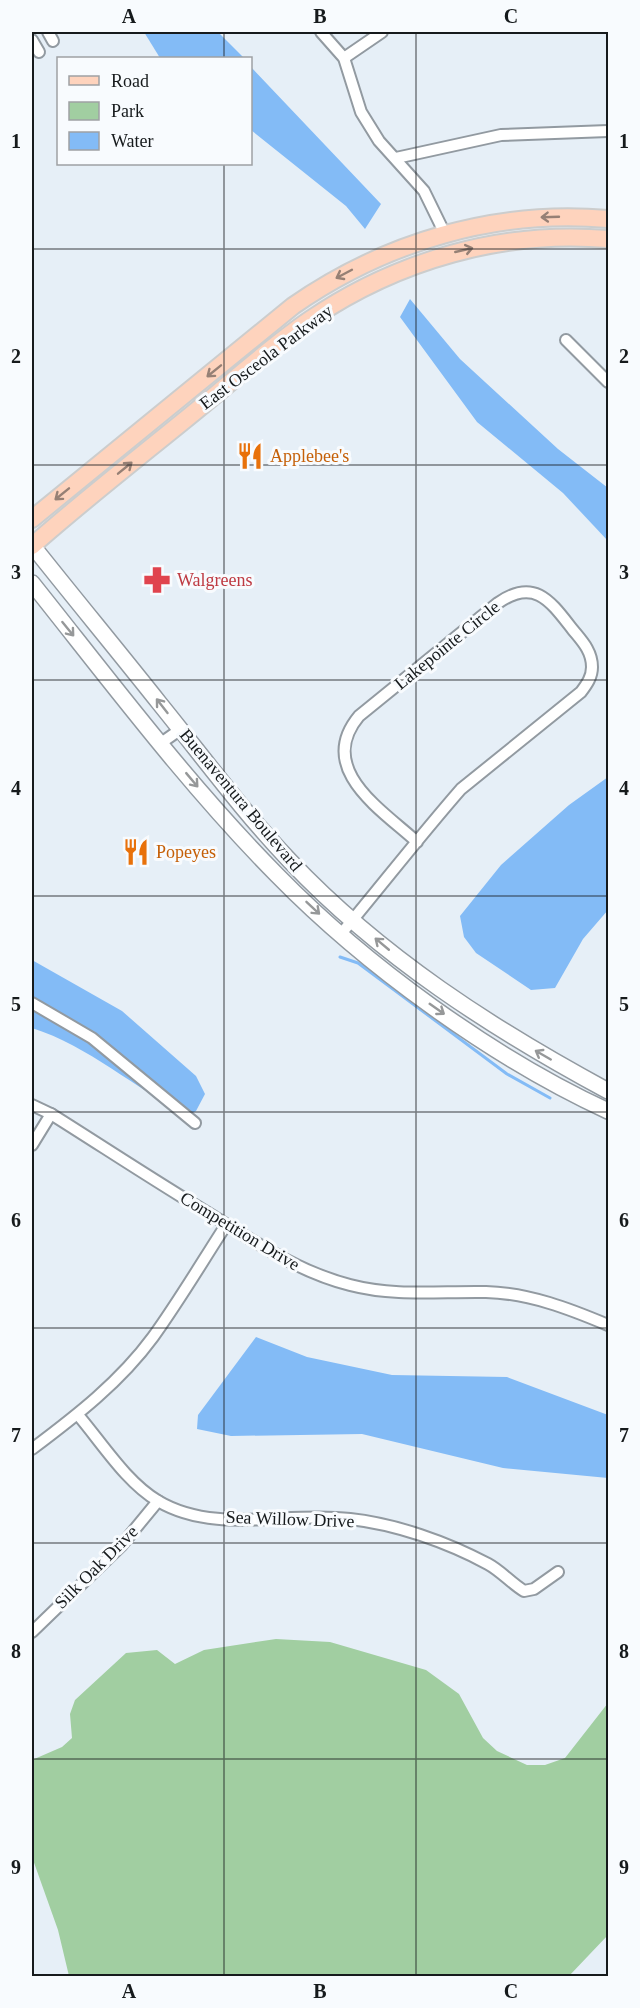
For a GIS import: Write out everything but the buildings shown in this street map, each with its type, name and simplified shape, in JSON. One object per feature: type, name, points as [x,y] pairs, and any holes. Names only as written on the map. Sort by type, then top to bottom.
[{"type":"main road","name":"East Osceola Parkway","points":[[32,519],[259,334],[323,285],[400,248],[445,234],[509,220],[548,217],[609,219]]},
{"type":"main road","points":[[357,291],[382,268],[432,249],[441,243],[445,234]]},
{"type":"main road","name":"East Osceola Parkway","points":[[32,546],[266,354],[309,321],[357,291],[422,262],[483,246],[545,238],[609,239]]},
{"type":"main road","name":"Buenaventura Boulevard","points":[[32,546],[242,806],[284,854],[353,920],[412,969],[487,1022],[609,1091]]},
{"type":"main road","name":"Buenaventura Boulevard","points":[[32,584],[225,820],[279,877],[341,934],[403,985],[447,1016],[536,1073],[609,1111]]},
{"type":"street","points":[[321,32],[344,58],[361,112],[379,141],[424,191],[445,234]]},
{"type":"street","points":[[344,58],[382,32]]},
{"type":"street","points":[[32,40],[39,52]]},
{"type":"street","points":[[396,158],[501,135],[609,131]]},
{"type":"street","points":[[259,334],[266,354]]},
{"type":"street","points":[[566,339],[609,382]]},
{"type":"street","name":"Lakepointe Circle","points":[[341,934],[461,789],[581,692],[590,678],[592,665],[589,651],[554,605],[540,595],[516,593],[498,603],[359,716],[346,736],[344,757],[351,778],[417,842]]},
{"type":"street","points":[[160,743],[181,729]]},
{"type":"street","points":[[32,1003],[92,1038],[195,1122]]},
{"type":"street","name":"Competition Drive","points":[[32,1105],[51,1114],[279,1258],[321,1277],[354,1286],[406,1294],[488,1292],[537,1300],[573,1310],[609,1325]]},
{"type":"street","points":[[32,1145],[51,1114]]},
{"type":"street","points":[[32,1449],[108,1388],[152,1338],[226,1225]]},
{"type":"street","name":"Sea Willow Drive","points":[[78,1414],[135,1483],[158,1501],[194,1516],[239,1519],[285,1516],[350,1519],[387,1526],[455,1548],[490,1565],[524,1591],[534,1589],[558,1572]]},
{"type":"street","name":"Silk Oak Drive","points":[[32,1632],[121,1546],[158,1501]]},
{"type":"green space","points":[[276,1639],[330,1642],[426,1670],[459,1694],[483,1738],[497,1751],[527,1765],[545,1765],[565,1758],[608,1703],[608,1935],[569,1976],[69,1976],[58,1930],[32,1857],[32,1760],[62,1747],[72,1738],[70,1714],[75,1700],[126,1653],[157,1650],[175,1664],[204,1650]]},
{"type":"water","points":[[144,32],[218,32],[243,57],[159,57]]},
{"type":"water","points":[[252,68],[381,204],[365,229],[346,206],[252,131]]},
{"type":"water","points":[[410,299],[460,359],[558,449],[608,488],[608,541],[563,493],[477,422],[400,317]]},
{"type":"water","points":[[608,777],[608,910],[583,939],[555,988],[531,990],[476,953],[464,937],[460,916],[501,865],[569,805]]},
{"type":"water","points":[[32,960],[122,1011],[196,1076],[205,1094],[196,1111],[188,1115],[168,1105],[73,1046],[32,1028]]},
{"type":"water","points":[[256,1337],[307,1357],[392,1375],[507,1377],[608,1415],[608,1478],[503,1468],[362,1434],[231,1436],[197,1429],[198,1415]]},
{"type":"waterway","points":[[340,957],[358,963],[507,1074],[550,1098]]},
{"type":"place","name":"Applebee's","points":[[250,456]]},
{"type":"place","name":"Walgreens","points":[[157,580]]},
{"type":"place","name":"Popeyes","points":[[136,852]]}]
